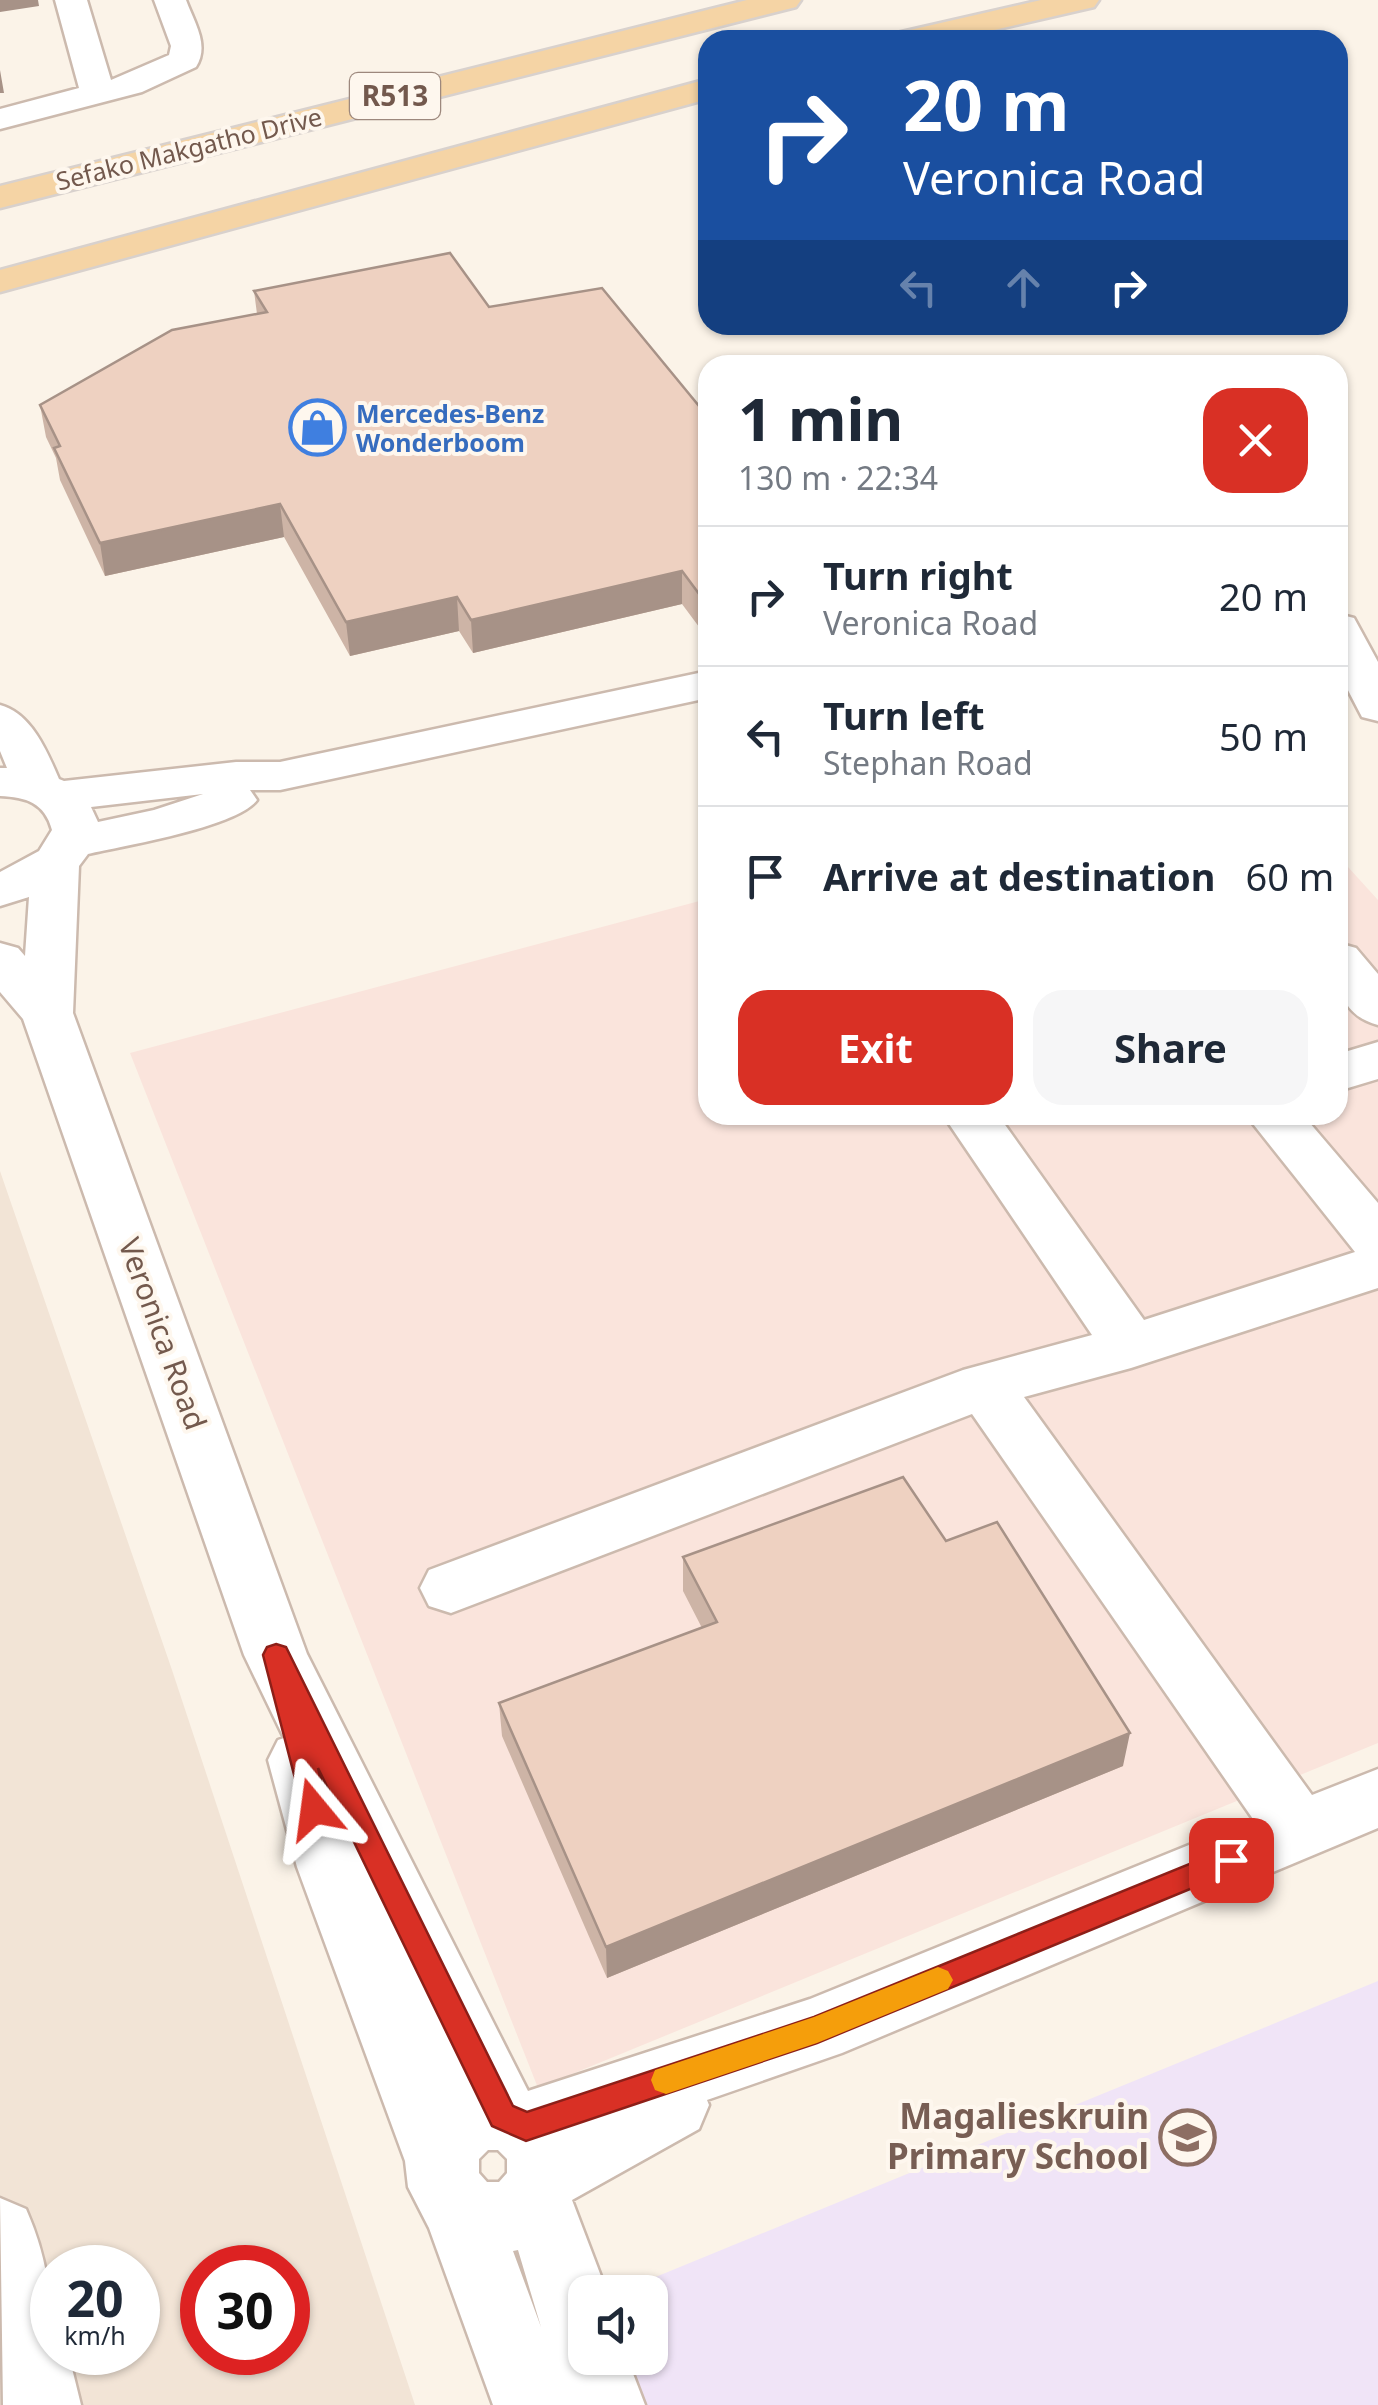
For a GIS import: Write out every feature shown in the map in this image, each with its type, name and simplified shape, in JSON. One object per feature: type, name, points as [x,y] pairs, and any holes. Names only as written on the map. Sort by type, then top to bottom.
[{"type":"main road","name":"Sefako Makgatho Drive","points":[[2,196],[785,0]]},
{"type":"main road","points":[[953,30],[1084,0]]},
{"type":"main road","name":"R513","points":[[0,281],[698,92]]},
{"type":"main road","points":[[0,271],[78,258]]},
{"type":"main road","points":[[0,300],[78,258]]},
{"type":"street","points":[[71,0],[98,94]]},
{"type":"street","points":[[0,119],[160,75],[184,60],[187,46],[178,1]]},
{"type":"street","points":[[1348,647],[1378,708]]},
{"type":"street","points":[[0,719],[23,750],[32,788],[280,776],[698,686]]},
{"type":"street","points":[[0,890],[33,878],[64,853],[182,818],[248,793],[280,776]]},
{"type":"street","name":"Veronica Road","points":[[32,788],[74,818],[64,853],[46,1013]]},
{"type":"street","name":"Veronica Road","points":[[0,960],[46,1013],[276,1655],[332,1867],[532,2405]]},
{"type":"street","points":[[1348,972],[1378,1008]]},
{"type":"street","points":[[1348,1070],[1378,1060]]},
{"type":"street","points":[[977,1125],[1131,1346]]},
{"type":"street","points":[[1281,1125],[1378,1241]]},
{"type":"street","points":[[452,1588],[984,1386],[1131,1346],[1373,1269],[1378,1263]]},
{"type":"street","points":[[984,1386],[1300,1831]]},
{"type":"street","name":"Veronica Road","points":[[276,1655],[527,2153],[568,2289]]},
{"type":"street","points":[[527,2153],[1378,1798]]},
{"type":"street","points":[[476,2120],[527,2153],[512,2214],[484,2218],[450,2184],[445,2147],[463,2127],[476,2120]]},
{"type":"street","points":[[0,2235],[42,2405]]},
{"type":"street","points":[[595,2375],[606,2405]]},
{"type":"shaded area","points":[[1348,867],[1378,900],[1378,1743],[538,2088],[130,1053],[698,901],[698,1125],[1348,1125]]},
{"type":"shaded area","points":[[0,1171],[172,1670],[415,2405],[0,2405]]},
{"type":"shaded area","name":"Magalieskruin Primary School","points":[[1378,1981],[1378,2405],[637,2405],[629,2375],[668,2375],[668,2275],[660,2275]]},
{"type":"building","points":[[450,253],[489,307],[602,288],[698,405],[698,593],[682,571],[471,620],[457,597],[346,622],[280,504],[100,543],[54,448],[60,446],[40,405],[172,330],[267,312],[254,291]]},
{"type":"building","points":[[903,1477],[946,1541],[997,1522],[1130,1733],[606,1947],[499,1703],[717,1622],[683,1557]]},
{"type":"slow traffic","points":[[666,2080],[817,2030],[938,1980]]},
{"type":"place","name":"Mercedes-Benz Wonderboom","points":[[317,428]]},
{"type":"place","name":"Magalieskruin Primary School","points":[[1188,2137]]},
{"type":"route","points":[[314,1809],[276,1655],[502,2116],[526,2126],[817,2030],[1231,1860]]}]
